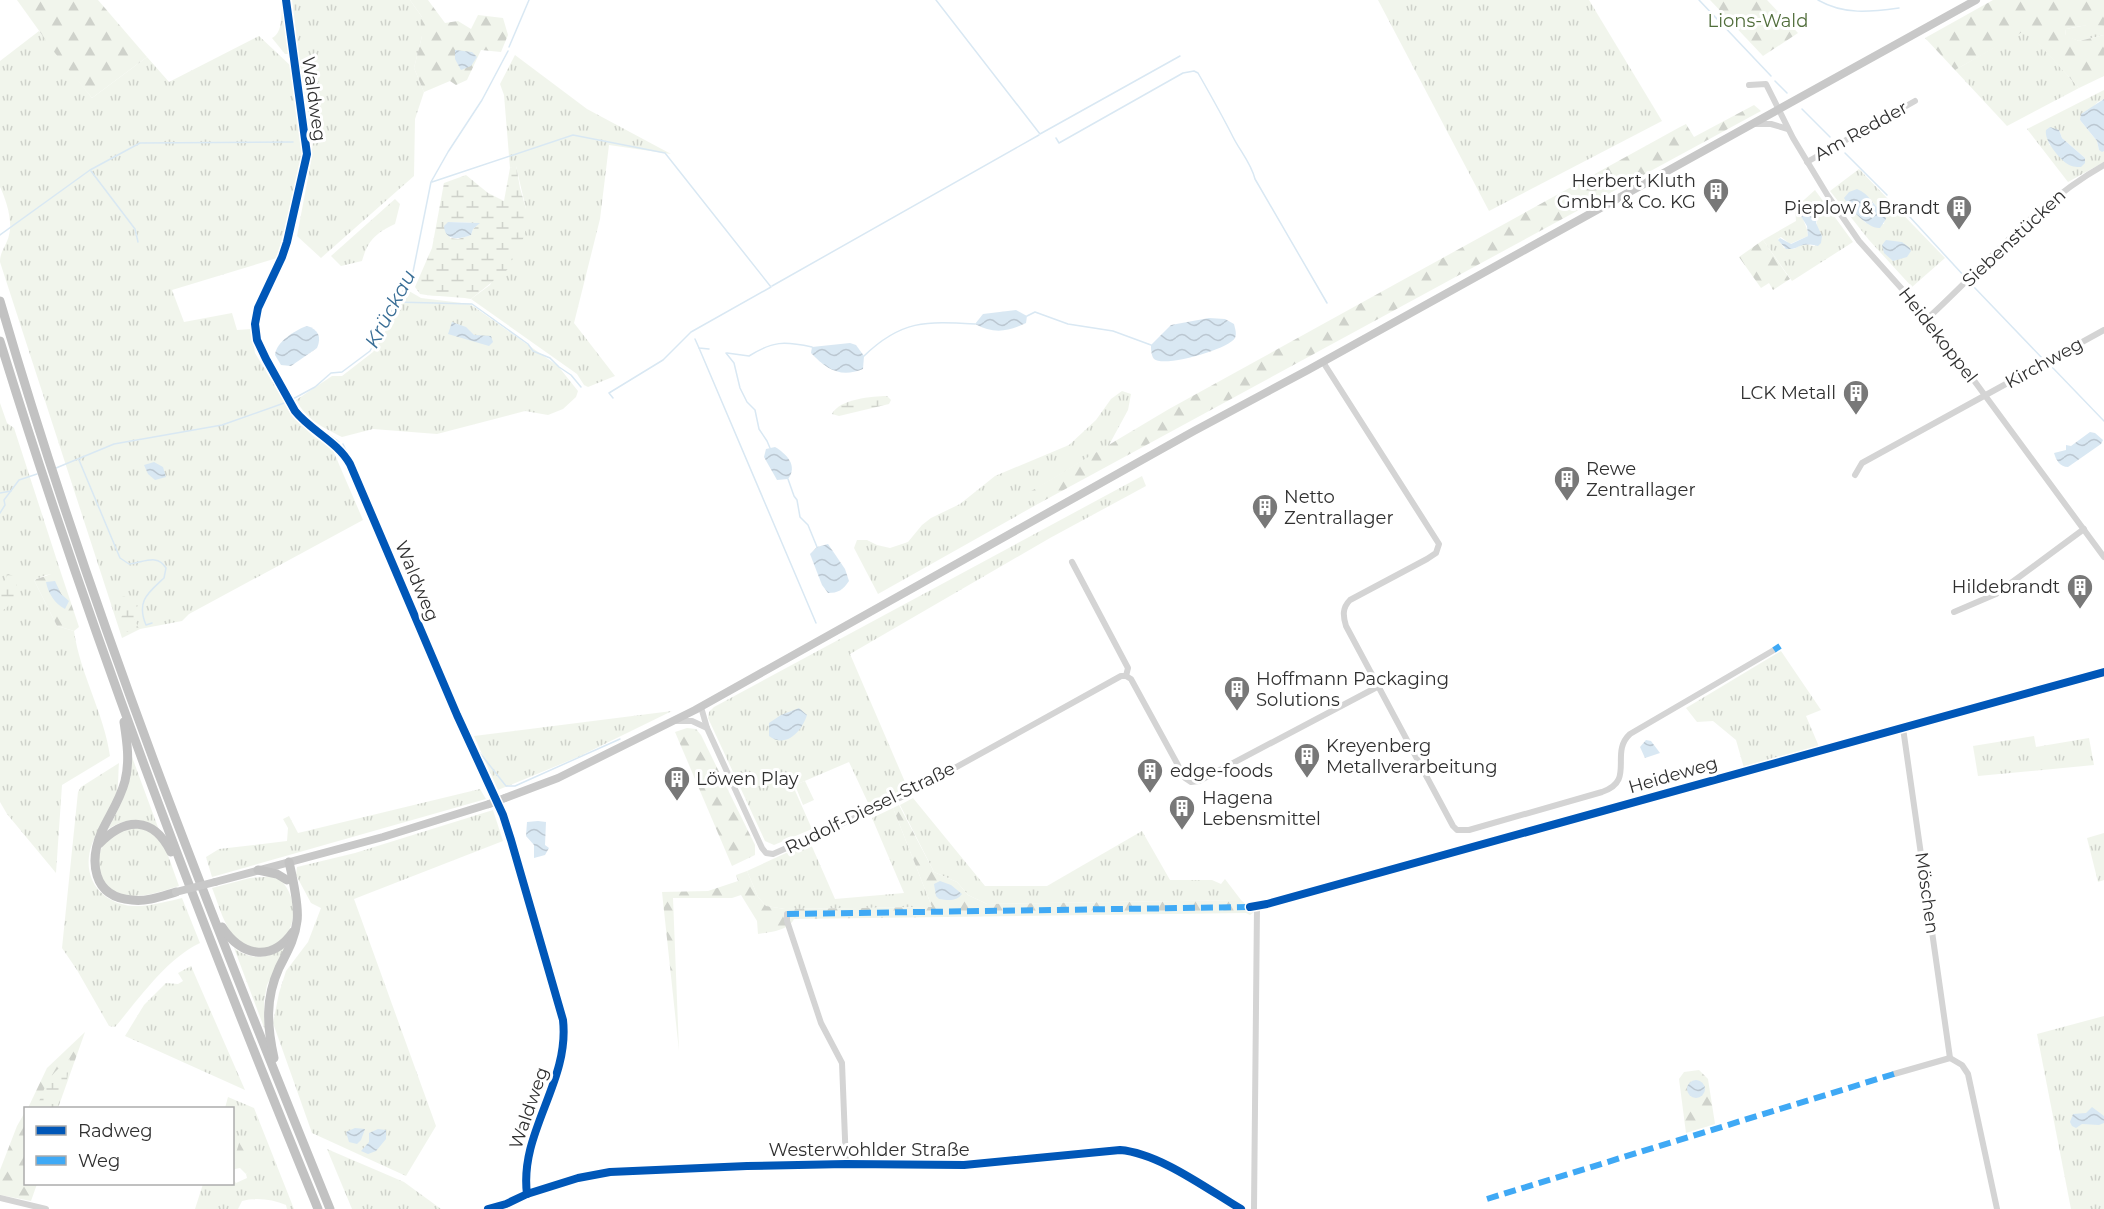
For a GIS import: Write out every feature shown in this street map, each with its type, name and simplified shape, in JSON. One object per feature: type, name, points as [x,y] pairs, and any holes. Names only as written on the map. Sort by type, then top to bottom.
[{"type":"highway","points":[[0,301],[50,462],[127,686],[213,915],[330,1209]]},
{"type":"highway","points":[[0,341],[39,466],[122,705],[186,877],[318,1209]]},
{"type":"highway","points":[[122,705],[127,746],[127,770],[119,799],[101,832],[94,863],[95,874],[104,889],[123,899],[137,901],[176,892]]},
{"type":"highway","points":[[97,846],[109,833],[126,825],[137,824],[149,828],[160,834],[186,877]]},
{"type":"highway","points":[[281,1087],[270,1036],[268,1009],[274,980],[296,928],[298,911],[289,862]]},
{"type":"highway","points":[[289,862],[285,871],[293,891]]},
{"type":"highway","points":[[258,870],[274,873],[287,880]]},
{"type":"highway","points":[[213,915],[232,941],[254,952],[277,948],[296,928]]},
{"type":"main road","points":[[176,892],[383,837],[489,804],[558,778],[673,722],[1194,431],[1323,362],[1976,0]]},
{"type":"street","name":"Waldweg","points":[[286,0],[307,154],[287,242],[258,308],[255,324],[257,340],[293,408],[302,420],[344,453],[350,464],[457,715],[503,815],[511,840],[563,1020],[565,1036],[556,1080],[532,1141],[526,1168],[527,1194]]},
{"type":"street","name":"Heidekoppel","points":[[1749,85],[1766,84],[1807,162],[1859,241],[1928,318],[2104,557]]},
{"type":"street","name":"Am Redder","points":[[1807,162],[1915,101]]},
{"type":"street","points":[[1752,124],[1771,124],[1788,129]]},
{"type":"street","name":"Siebenstücken","points":[[1928,318],[2053,200],[2084,176],[2104,165]]},
{"type":"street","name":"Kirchweg","points":[[1855,475],[1862,463],[2104,330]]},
{"type":"street","points":[[1323,362],[1439,544],[1436,553],[1427,559],[1350,600],[1343,614],[1346,626],[1457,830],[1465,831],[1615,787],[1619,780],[1625,739],[1774,650]]},
{"type":"street","points":[[1954,612],[1996,594],[2084,529]]},
{"type":"street","points":[[1072,562],[1128,668],[1126,676],[1131,679],[1185,778],[1191,782],[1199,781],[1380,686]]},
{"type":"street","name":"Heideweg","points":[[1254,1209],[1253,907],[2104,672]]},
{"type":"street","name":"Rudolf-Diesel-Straße","points":[[698,709],[762,848],[766,853],[773,854],[904,796],[1116,678],[1126,676]]},
{"type":"street","points":[[673,722],[692,721],[707,728]]},
{"type":"street","name":"Möschen","points":[[1903,728],[1950,1058]]},
{"type":"street","points":[[787,914],[786,921],[821,1023],[842,1063],[846,1164]]},
{"type":"street","points":[[1894,1074],[1950,1058],[1962,1065],[1968,1074],[1997,1209]]},
{"type":"street","name":"Westerwohlder Straße","points":[[488,1209],[578,1178],[610,1172],[846,1164],[964,1166],[1112,1150],[1128,1151],[1151,1157],[1241,1209]]},
{"type":"street","points":[[0,1198],[46,1209]]},
{"type":"green space","points":[[17,0],[98,0],[147,57],[92,98],[55,53]]},
{"type":"green space","points":[[292,0],[410,0],[422,17],[422,36],[414,68],[424,92],[415,119],[414,176],[321,258],[297,236],[313,141],[301,74]]},
{"type":"green space","points":[[410,0],[428,0],[445,23],[458,21],[471,29],[478,15],[503,18],[508,35],[501,52],[481,50],[467,80],[456,85],[450,81],[424,92],[414,68],[422,36],[422,17]]},
{"type":"green space","points":[[1378,0],[1589,0],[1662,121],[1489,211]]},
{"type":"green space","name":"Lions-Wald","points":[[1710,0],[1767,0],[1798,33],[1763,56]]},
{"type":"green space","points":[[1993,0],[2104,0],[2104,26],[2066,29],[2065,35],[2079,41],[2104,35],[2104,76],[2079,88],[2026,30],[1955,70],[1925,38]]},
{"type":"green space","points":[[282,8],[288,54],[285,54],[272,38],[278,33]]},
{"type":"green space","points":[[2092,24],[2104,26],[2104,35],[2079,41],[2065,36],[2066,29]]},
{"type":"green space","points":[[2026,29],[2079,88],[2007,126],[1955,70]]},
{"type":"green space","points":[[39,31],[92,98],[147,57],[169,82],[259,36],[293,68],[305,151],[277,258],[172,290],[184,322],[232,313],[237,330],[251,329],[255,353],[292,414],[313,436],[332,448],[363,520],[189,614],[182,621],[140,629],[122,638],[0,262],[9,235],[10,223],[7,204],[0,187],[0,61]]},
{"type":"green space","points":[[515,55],[587,109],[671,154],[609,145],[600,219],[574,323],[615,376],[588,387],[577,374],[471,299],[490,285],[526,209],[516,166],[510,168],[504,95],[500,84]]},
{"type":"green space","points":[[2104,90],[2104,99],[2080,120],[2097,141],[2099,150],[2104,151],[2104,162],[2068,182],[2027,129]],"holes":[[[2059,130],[2062,138],[2085,158],[2054,149],[2049,144]]]},
{"type":"green space","points":[[1754,105],[1761,111],[1036,505],[1028,493],[1169,409],[1680,127],[1686,124],[1694,137]]},
{"type":"green space","points":[[516,165],[526,209],[525,235],[507,270],[471,299],[420,294],[415,287],[432,248],[444,183],[466,175],[488,193],[504,201],[510,168]],"holes":[[[448,222],[479,223],[471,235],[458,239],[450,238]]]},
{"type":"green space","points":[[1859,169],[1945,258],[1912,287],[1869,240],[1830,191]],"holes":[[[1873,202],[1885,215],[1884,224],[1866,223],[1852,209]]]},
{"type":"green space","points":[[1815,190],[1853,242],[1792,281],[1763,240],[1796,221],[1795,208]],"holes":[[[1799,210],[1810,210],[1817,216],[1815,246],[1802,244],[1794,249],[1784,248],[1778,239],[1781,237],[1790,244],[1808,236]]]},
{"type":"green space","points":[[395,199],[400,204],[395,224],[374,238],[362,261],[341,266],[331,256]]},
{"type":"green space","points":[[1763,240],[1790,279],[1773,290],[1769,283],[1761,288],[1739,257]]},
{"type":"green space","points":[[409,291],[421,298],[470,304],[558,366],[578,391],[576,397],[563,409],[548,415],[525,411],[437,434],[373,429],[342,437],[328,430],[305,413],[296,400],[332,376],[342,376],[373,352]]},
{"type":"green space","points":[[1122,391],[1131,394],[1128,410],[1109,445],[1029,493],[1036,505],[878,594],[854,548],[857,540],[867,540],[890,548],[908,542],[931,518],[960,504],[995,476],[1069,445],[1096,420],[1111,399]]},
{"type":"green space","points":[[887,396],[891,400],[889,404],[839,416],[832,414],[849,402]]},
{"type":"green space","points":[[0,403],[7,423],[14,428],[61,573],[46,575],[34,580],[57,626],[74,631],[81,663],[103,724],[110,756],[62,785],[56,873],[7,814],[0,802]]},
{"type":"green space","points":[[1142,476],[1146,486],[1050,538],[850,654],[908,789],[870,807],[849,762],[793,786],[812,829],[774,845],[765,841],[708,718],[709,712],[714,707]]},
{"type":"green space","points":[[61,573],[79,627],[74,631],[57,626],[34,580]]},
{"type":"green space","points":[[8,574],[13,576],[16,582],[17,592],[13,601],[0,612],[0,591]]},
{"type":"green space","points":[[124,596],[138,604],[134,618],[139,629],[126,632],[120,619],[124,607],[115,600]]},
{"type":"green space","points":[[1781,651],[1821,710],[1806,716],[1820,749],[1744,768],[1736,740],[1713,721],[1697,722],[1686,708]]},
{"type":"green space","points":[[672,711],[578,757],[498,790],[474,736]]},
{"type":"green space","points":[[687,728],[696,729],[701,735],[755,845],[755,855],[732,866],[675,732]]},
{"type":"green space","points":[[2034,736],[2036,747],[2089,738],[2094,765],[1978,776],[1973,746]]},
{"type":"green space","points":[[132,757],[159,830],[134,820],[122,822],[108,829],[124,794]]},
{"type":"green space","points":[[119,763],[118,787],[114,801],[92,844],[89,857],[92,880],[106,897],[128,905],[141,906],[182,898],[200,943],[165,969],[115,1027],[109,1026],[62,948],[78,792],[81,787]]},
{"type":"green space","points":[[805,781],[814,800],[803,805],[795,785]]},
{"type":"green space","points":[[480,789],[486,799],[212,877],[206,857],[219,849],[287,841],[288,828],[283,819],[289,816],[298,833]]},
{"type":"green space","points":[[913,798],[985,886],[1047,886],[1142,831],[1170,880],[1212,880],[1221,884],[1225,879],[1241,900],[987,904],[968,895],[957,882],[934,872],[900,805]]},
{"type":"green space","points":[[899,805],[934,872],[957,882],[968,895],[987,904],[1241,900],[1254,912],[1250,915],[1246,913],[794,919],[788,926],[773,932],[758,934],[757,921],[741,895],[732,898],[673,898],[679,1051],[662,892],[708,891],[738,881],[736,875],[747,871],[758,897],[766,906],[785,909],[932,907],[893,808]]},
{"type":"green space","points":[[893,808],[932,907],[785,909],[766,906],[758,897],[747,871],[810,842],[835,899],[904,893],[872,818]]},
{"type":"green space","points":[[493,810],[503,841],[354,899],[436,1126],[406,1176],[312,1133],[273,1023],[286,971],[308,942],[321,908],[311,903],[296,875],[297,867],[355,853]]},
{"type":"green space","points":[[141,827],[157,836],[165,847],[179,886],[142,896],[129,896],[109,888],[103,880],[99,860],[105,841],[116,831]]},
{"type":"green space","points":[[2104,833],[2104,880],[2098,882],[2087,838]]},
{"type":"green space","points":[[276,876],[285,885],[291,897],[292,922],[288,933],[280,942],[269,948],[247,947],[239,942],[230,931],[212,888],[250,878]]},
{"type":"green space","points":[[284,946],[286,949],[267,985],[264,1001],[265,1030],[234,948],[246,955],[259,957],[272,954]]},
{"type":"green space","points":[[191,966],[245,1090],[125,1036],[144,1005],[166,983],[178,984],[183,981],[178,973]]},
{"type":"green space","points":[[2104,1016],[2104,1209],[2071,1209],[2037,1034]]},
{"type":"green space","points":[[85,1032],[58,1107],[28,1107],[47,1068]]},
{"type":"green space","points":[[70,1059],[67,1080],[57,1107],[41,1107],[38,1104],[47,1083]]},
{"type":"green space","points":[[1699,1070],[1708,1079],[1715,1124],[1686,1133],[1679,1079],[1684,1072]]},
{"type":"green space","points":[[228,1097],[254,1108],[294,1209],[287,1209],[286,1205],[275,1201],[258,1199],[242,1201],[238,1209],[195,1209],[203,1185],[234,1185],[234,1180],[236,1183],[247,1178],[246,1174],[250,1169],[239,1158],[234,1163],[234,1107],[225,1107]]},
{"type":"green space","points":[[24,1114],[24,1185],[37,1185],[31,1201],[0,1195],[0,1170]]},
{"type":"green space","points":[[240,1140],[245,1140],[252,1158],[248,1162],[251,1169],[246,1174],[240,1168],[235,1169],[234,1163],[238,1158],[236,1153]]},
{"type":"green space","points":[[327,1149],[404,1182],[441,1209],[352,1209]]},
{"type":"water","points":[[455,50],[472,52],[477,57],[471,66],[461,70],[455,59]]},
{"type":"water","points":[[2104,99],[2104,151],[2102,152],[2099,150],[2097,141],[2080,120],[2081,114]]},
{"type":"water","points":[[2050,127],[2059,130],[2062,138],[2085,158],[2085,163],[2081,167],[2068,164],[2056,153],[2046,134],[2046,130]]},
{"type":"water","points":[[1857,189],[1885,215],[1886,219],[1880,228],[1865,222],[1844,198],[1849,192]]},
{"type":"water","points":[[1800,209],[1810,210],[1817,216],[1816,223],[1822,236],[1821,243],[1818,246],[1806,244],[1786,249],[1778,240],[1780,238],[1791,244],[1808,236],[1807,226],[1799,213]]},
{"type":"water","points":[[448,222],[480,223],[473,229],[471,235],[454,238],[447,235],[445,231],[444,226]]},
{"type":"water","points":[[1886,240],[1902,242],[1911,251],[1907,257],[1893,261],[1884,253],[1882,245]]},
{"type":"water","points":[[1016,310],[1027,316],[1026,323],[1000,331],[975,324],[983,314]]},
{"type":"water","points":[[1209,318],[1225,319],[1234,324],[1235,338],[1221,347],[1196,356],[1170,361],[1154,359],[1151,345],[1171,325]]},
{"type":"water","points":[[452,322],[466,327],[474,335],[491,336],[493,342],[489,346],[448,334]]},
{"type":"water","points":[[307,326],[318,334],[317,348],[291,366],[281,365],[275,355],[282,341]]},
{"type":"water","points":[[850,343],[856,345],[864,356],[863,369],[855,372],[835,371],[811,353],[812,347]]},
{"type":"water","points":[[2090,432],[2103,440],[2101,444],[2068,467],[2057,461],[2054,453],[2066,450],[2066,445],[2071,446]]},
{"type":"water","points":[[775,447],[790,461],[792,470],[788,479],[777,480],[764,457],[766,449]]},
{"type":"water","points":[[154,462],[163,467],[166,477],[155,480],[148,474],[144,465]]},
{"type":"water","points":[[828,544],[845,569],[849,581],[840,590],[828,593],[822,585],[810,554],[817,547]]},
{"type":"water","points":[[55,581],[61,594],[69,601],[65,609],[52,598],[48,590],[46,582]]},
{"type":"water","points":[[799,708],[807,715],[797,732],[781,740],[769,736],[769,723]]},
{"type":"water","points":[[1646,740],[1651,741],[1660,753],[1645,758],[1640,747]]},
{"type":"water","points":[[527,822],[546,822],[545,845],[549,848],[545,855],[534,858],[534,845],[526,836]]},
{"type":"water","points":[[940,881],[951,885],[962,894],[960,897],[949,900],[939,899],[936,896],[934,884]]},
{"type":"water","points":[[1696,1080],[1702,1083],[1705,1089],[1702,1095],[1696,1098],[1690,1095],[1687,1089],[1690,1083]]},
{"type":"water","points":[[2092,1107],[2104,1116],[2104,1123],[2082,1124],[2076,1128],[2072,1126],[2070,1122],[2073,1114],[2086,1113]]},
{"type":"water","points":[[355,1128],[365,1129],[357,1144],[349,1142],[346,1132]]},
{"type":"water","points":[[378,1129],[386,1130],[386,1139],[376,1151],[368,1154],[361,1151],[369,1142],[369,1133]]},
{"type":"waterway","name":"Krückau","points":[[509,47],[529,0]]},
{"type":"waterway","points":[[936,0],[1040,134],[1180,56]]},
{"type":"waterway","points":[[1699,0],[1771,76]]},
{"type":"waterway","points":[[1818,0],[1847,10],[1899,8]]},
{"type":"waterway","name":"Krückau","points":[[291,400],[315,387],[331,373],[342,372],[370,351],[413,272],[431,182],[482,100],[508,51]]},
{"type":"waterway","points":[[1056,138],[1059,143],[1183,73],[1194,71],[1198,73],[1248,162],[1255,179],[1327,303]]},
{"type":"waterway","points":[[1775,81],[1787,93]]},
{"type":"waterway","points":[[1802,109],[1830,137]]},
{"type":"waterway","points":[[432,182],[573,135],[665,153],[771,287],[691,332],[663,360],[609,393],[613,398]]},
{"type":"waterway","points":[[772,286],[1039,135]]},
{"type":"waterway","points":[[0,235],[90,170],[140,143],[293,142]]},
{"type":"waterway","points":[[1845,153],[1887,195]]},
{"type":"waterway","points":[[91,171],[135,229],[138,242]]},
{"type":"waterway","points":[[1897,203],[1965,277]]},
{"type":"waterway","points":[[1973,286],[2043,359]]},
{"type":"waterway","points":[[396,302],[472,304],[528,344],[533,351],[550,358],[571,375],[581,387]]},
{"type":"waterway","points":[[1027,316],[1035,312],[1068,324],[1113,331],[1151,345]]},
{"type":"waterway","points":[[864,356],[890,335],[915,325],[975,324]]},
{"type":"waterway","points":[[695,339],[699,348],[709,349]]},
{"type":"waterway","points":[[727,353],[749,356],[765,347],[779,344],[812,347]]},
{"type":"waterway","points":[[699,348],[816,623]]},
{"type":"waterway","points":[[726,353],[734,363],[740,388],[747,402],[755,410],[759,429],[770,448]]},
{"type":"waterway","points":[[2051,366],[2104,421]]},
{"type":"waterway","points":[[294,401],[308,419],[339,442]]},
{"type":"waterway","name":"Krückau","points":[[56,468],[114,444],[222,425],[287,402]]},
{"type":"waterway","points":[[343,444],[349,457]]},
{"type":"waterway","points":[[79,460],[120,558],[129,564],[154,560],[162,563],[166,568],[164,578],[149,593],[143,604],[142,610],[146,625],[152,623]]},
{"type":"waterway","name":"Krückau","points":[[0,513],[5,505],[4,500],[19,480],[37,474]]},
{"type":"waterway","points":[[788,479],[797,500],[800,517],[808,525],[817,547]]},
{"type":"waterway","name":"Krückau","points":[[0,493],[11,491]]},
{"type":"waterway","points":[[476,748],[506,786],[515,786],[620,739]]},
{"type":"marked path","points":[[1774,650],[1780,646]]},
{"type":"marked path","points":[[787,914],[1250,907]]},
{"type":"marked path","points":[[1487,1199],[1894,1074]]},
{"type":"cycle path","points":[[286,0],[307,154],[287,242],[258,308],[255,324],[257,340],[295,411],[331,442],[350,464],[457,715],[503,815],[511,840],[563,1020],[563,1043],[559,1065],[530,1149],[527,1194]]},
{"type":"cycle path","points":[[1250,907],[2104,672]]},
{"type":"cycle path","points":[[488,1209],[578,1178],[610,1172],[846,1164],[964,1165],[1120,1150],[1151,1158],[1166,1165],[1241,1209]]},
{"type":"place","name":"Herbert Kluth GmbH & Co. KG","points":[[1716,214]]},
{"type":"place","name":"Pieplow & Brandt","points":[[1959,231]]},
{"type":"place","name":"LCK Metall","points":[[1856,416]]},
{"type":"place","name":"Rewe Zentrallager","points":[[1567,502]]},
{"type":"place","name":"Netto Zentrallager","points":[[1265,530]]},
{"type":"place","name":"Hildebrandt","points":[[2080,610]]},
{"type":"place","name":"Hoffmann Packaging Solutions","points":[[1237,712]]},
{"type":"place","name":"Kreyenberg Metallverarbeitung","points":[[1307,779]]},
{"type":"place","name":"edge-foods","points":[[1150,794]]},
{"type":"place","name":"Löwen Play","points":[[677,802]]},
{"type":"place","name":"Hagena Lebensmittel","points":[[1182,831]]}]
